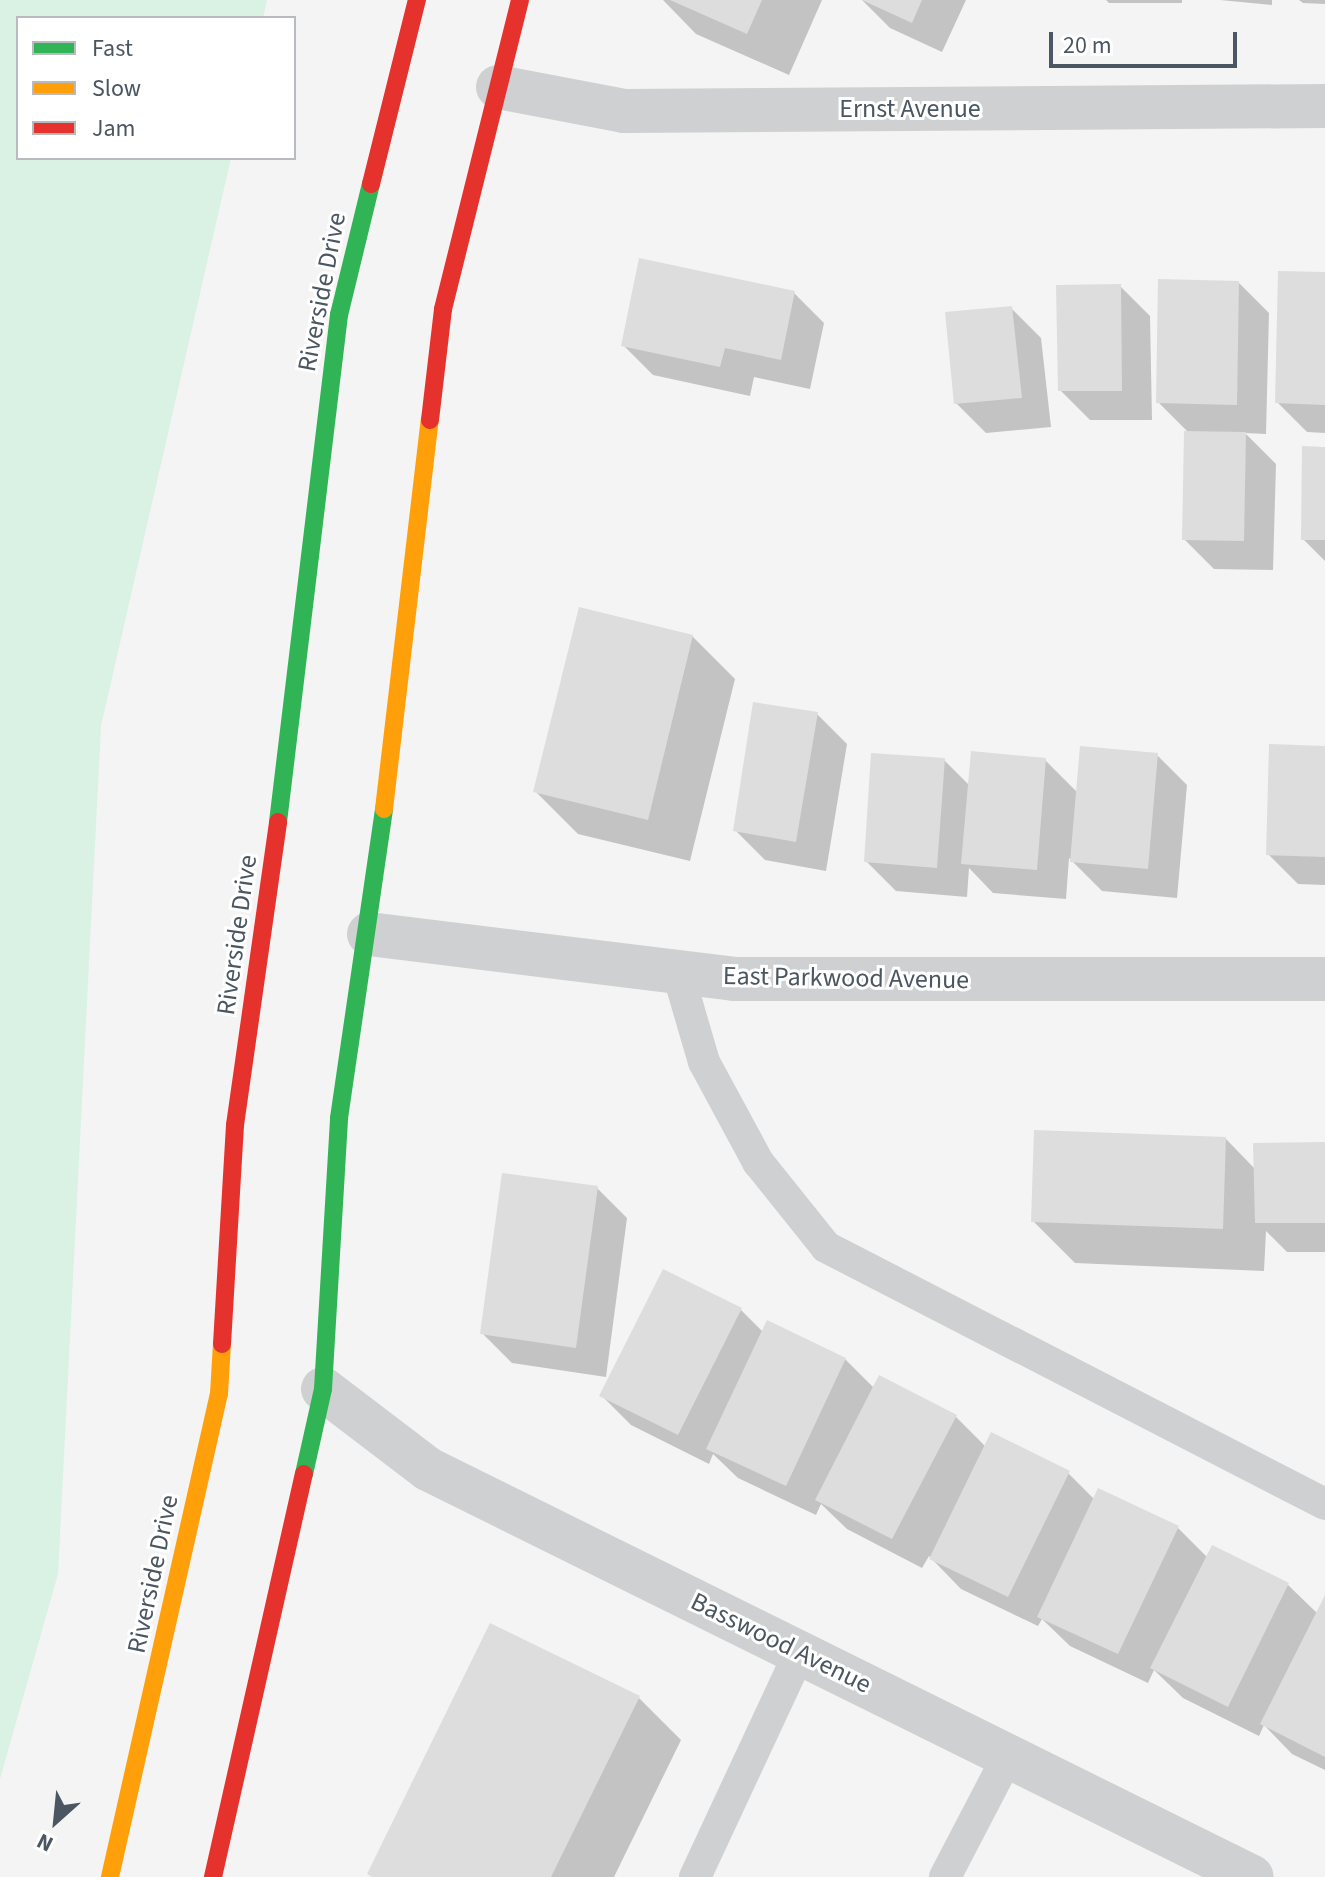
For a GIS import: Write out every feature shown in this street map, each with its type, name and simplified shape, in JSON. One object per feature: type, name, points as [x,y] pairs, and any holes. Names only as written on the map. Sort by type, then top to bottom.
[{"type":"main road","name":"Riverside Drive","points":[[110,1877],[219,1394],[235,1125],[264,940],[339,315],[417,0]]},
{"type":"main road","points":[[213,1877],[323,1389],[339,1118],[369,934],[443,309],[520,0]]},
{"type":"street","name":"Ernst Avenue","points":[[498,87],[624,111],[1325,106]]},
{"type":"street","name":"East Parkwood Avenue","points":[[369,934],[734,979],[1325,979]]},
{"type":"street","name":"Basswood Avenue","points":[[323,1389],[428,1469],[1252,1877]]},
{"type":"lane","points":[[678,973],[704,1062],[758,1162],[826,1247],[1325,1504]]},
{"type":"lane","points":[[695,1877],[800,1652]]},
{"type":"lane","points":[[945,1877],[1008,1756]]},
{"type":"green space","points":[[0,0],[267,0],[263,16],[16,16],[16,160],[231,160],[101,726],[58,1574],[0,1779]]},
{"type":"building","points":[[670,0],[762,0],[747,34]]},
{"type":"building","points":[[862,0],[922,0],[912,23]]},
{"type":"building","points":[[639,258],[795,291],[781,360],[725,348],[720,367],[621,346]]},
{"type":"building","points":[[1278,271],[1325,272],[1325,405],[1275,403]]},
{"type":"building","points":[[1158,279],[1239,281],[1237,405],[1156,403]]},
{"type":"building","points":[[1121,284],[1122,391],[1058,391],[1056,285]]},
{"type":"building","points":[[1012,306],[1022,398],[954,404],[945,312]]},
{"type":"building","points":[[1184,431],[1246,432],[1244,541],[1182,540]]},
{"type":"building","points":[[1302,446],[1325,447],[1325,540],[1301,540]]},
{"type":"building","points":[[579,607],[693,635],[648,820],[533,792]]},
{"type":"building","points":[[753,702],[818,712],[796,842],[733,831]]},
{"type":"building","points":[[1269,744],[1325,746],[1325,857],[1266,855]]},
{"type":"building","points":[[1080,746],[1158,753],[1148,869],[1070,862]]},
{"type":"building","points":[[971,751],[1046,758],[1037,870],[961,864]]},
{"type":"building","points":[[871,753],[945,758],[937,868],[864,862]]},
{"type":"building","points":[[1034,1130],[1226,1137],[1223,1229],[1031,1222]]},
{"type":"building","points":[[1325,1142],[1325,1223],[1255,1223],[1253,1143]]},
{"type":"building","points":[[502,1173],[598,1186],[576,1348],[480,1334]]},
{"type":"building","points":[[663,1269],[742,1308],[678,1435],[599,1396]]},
{"type":"building","points":[[767,1320],[846,1358],[786,1486],[706,1449]]},
{"type":"building","points":[[879,1375],[957,1415],[892,1539],[815,1500]]},
{"type":"building","points":[[991,1432],[1070,1471],[1008,1597],[929,1559]]},
{"type":"building","points":[[1098,1488],[1179,1526],[1118,1654],[1037,1617]]},
{"type":"building","points":[[1212,1545],[1289,1583],[1228,1707],[1150,1668]]},
{"type":"building","points":[[1325,1595],[1325,1757],[1260,1724]]},
{"type":"building","points":[[490,1623],[640,1696],[551,1877],[372,1877],[367,1874]]},
{"type":"traffic: fast","points":[[278,822],[339,315],[371,184]]},
{"type":"traffic: fast","points":[[304,1474],[323,1389],[339,1118],[384,809]]},
{"type":"traffic: slow","points":[[384,809],[430,420]]},
{"type":"traffic: slow","points":[[110,1877],[219,1394],[222,1344]]},
{"type":"traffic: jam","points":[[371,184],[417,0]]},
{"type":"traffic: jam","points":[[430,420],[443,309],[520,0]]},
{"type":"traffic: jam","points":[[222,1344],[235,1125],[278,822]]},
{"type":"traffic: jam","points":[[213,1877],[304,1474]]}]
